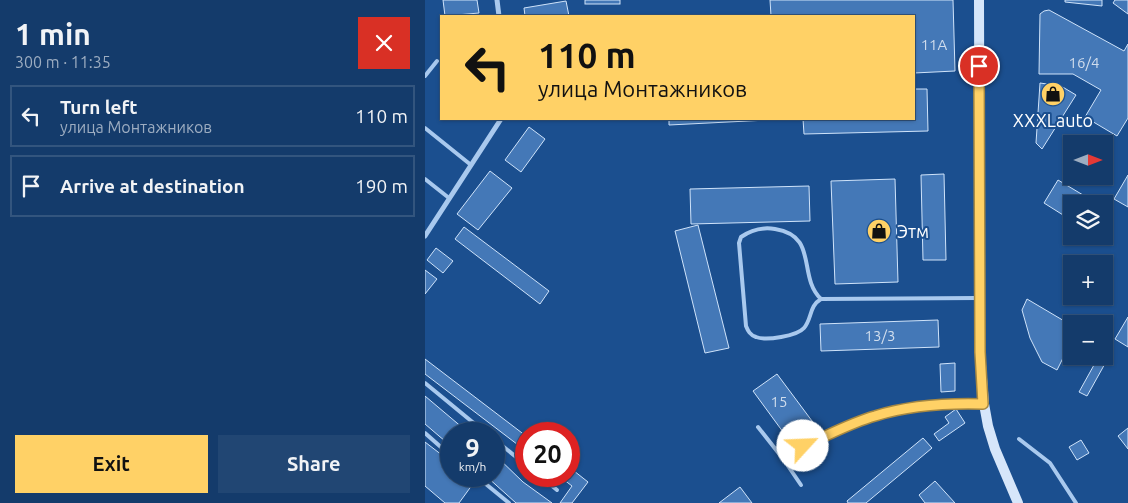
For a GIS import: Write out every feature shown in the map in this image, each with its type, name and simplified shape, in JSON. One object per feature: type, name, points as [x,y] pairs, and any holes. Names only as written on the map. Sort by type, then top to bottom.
[{"type":"main road","points":[[979,0],[980,298],[983,404],[995,448],[1018,503]]},
{"type":"street","points":[[497,0],[499,15]]},
{"type":"street","points":[[425,236],[427,228],[500,120]]},
{"type":"lane","points":[[425,76],[437,61]]},
{"type":"lane","points":[[425,128],[471,165]]},
{"type":"lane","points":[[425,179],[449,198]]},
{"type":"lane","points":[[821,299],[814,292],[804,249],[796,237],[786,231],[768,228],[750,231],[741,237],[739,243],[746,326],[749,333],[757,338],[787,336],[797,333],[805,327],[814,303],[821,299],[980,298]]},
{"type":"lane","points":[[425,383],[472,422]]},
{"type":"lane","points":[[784,460],[803,446],[874,416],[925,406],[983,404]]},
{"type":"lane","points":[[758,427],[801,485]]},
{"type":"lane","points":[[425,434],[440,447]]},
{"type":"lane","points":[[1019,439],[1050,463],[1076,503]]},
{"type":"lane","points":[[505,448],[515,456]]},
{"type":"lane","points":[[489,487],[509,503]]},
{"type":"lane","points":[[553,487],[557,490]]},
{"type":"building","points":[[443,0],[477,0],[479,13],[445,15]]},
{"type":"building","points":[[585,0],[620,0],[620,4],[585,4]]},
{"type":"building","points":[[770,0],[953,0],[955,71],[915,73],[915,15],[771,15]]},
{"type":"building","points":[[1065,0],[1102,0],[1102,6],[1065,2]]},
{"type":"building","points":[[1115,0],[1128,0],[1128,14],[1113,3]]},
{"type":"building","points":[[566,1],[569,15],[525,15],[524,8]]},
{"type":"building","points":[[1049,10],[1124,51],[1128,44],[1128,118],[1117,136],[1085,117],[1101,90],[1073,74],[1039,74],[1040,14]]},
{"type":"building","points":[[1040,83],[1061,86],[1076,95],[1042,149],[1036,143]]},
{"type":"building","points":[[915,89],[927,89],[928,131],[804,134],[803,120],[915,120]]},
{"type":"building","points":[[669,120],[768,120],[669,125]]},
{"type":"building","points":[[529,127],[545,139],[521,172],[505,160]]},
{"type":"building","points":[[490,171],[512,188],[478,230],[457,214]]},
{"type":"building","points":[[944,174],[946,260],[923,260],[921,175]]},
{"type":"building","points":[[1128,175],[1128,207],[1114,199]]},
{"type":"building","points":[[895,179],[898,282],[835,284],[831,181]]},
{"type":"building","points":[[1058,180],[1063,185],[1083,195],[1063,195],[1063,215],[1044,203]]},
{"type":"building","points":[[809,186],[810,221],[691,224],[690,189]]},
{"type":"building","points":[[698,225],[729,348],[705,353],[675,231]]},
{"type":"building","points":[[464,227],[549,291],[540,304],[455,239]]},
{"type":"building","points":[[436,248],[453,261],[443,273],[427,260]]},
{"type":"building","points":[[425,270],[437,279],[425,294]]},
{"type":"building","points":[[1027,299],[1063,320],[1063,358],[1057,370],[1042,362],[1030,338],[1022,310]]},
{"type":"building","points":[[1128,317],[1128,347],[1115,339]]},
{"type":"building","points":[[938,320],[939,347],[821,351],[820,324]]},
{"type":"building","points":[[425,359],[515,428],[515,443],[505,435],[505,422],[488,422],[425,374]]},
{"type":"building","points":[[955,363],[955,391],[941,392],[940,364]]},
{"type":"building","points":[[1094,365],[1104,365],[1087,396],[1079,392]]},
{"type":"building","points":[[777,374],[818,429],[794,447],[753,391]]},
{"type":"building","points":[[425,396],[456,422],[440,422],[440,437],[425,424]]},
{"type":"building","points":[[956,409],[965,423],[939,441],[934,434],[949,423],[945,417]]},
{"type":"building","points":[[1128,428],[1128,449],[1118,436]]},
{"type":"building","points":[[923,438],[932,448],[866,503],[848,503],[847,501]]},
{"type":"building","points":[[1081,440],[1089,453],[1077,460],[1069,447]]},
{"type":"building","points":[[425,442],[440,454],[440,487],[471,487],[459,503],[445,503],[425,486]]},
{"type":"building","points":[[505,465],[515,474],[515,487],[530,487],[552,503],[516,503],[498,487],[505,487]]},
{"type":"building","points":[[580,476],[588,482],[572,503],[560,503],[571,487],[580,487]]},
{"type":"building","points":[[935,481],[955,503],[925,503],[919,495]]},
{"type":"building","points":[[740,487],[752,503],[719,503]]},
{"type":"place","name":"XXXLauto","points":[[1053,94]]},
{"type":"place","name":"Этм","points":[[879,231]]},
{"type":"route","points":[[803,446],[874,416],[895,411],[925,406],[983,404],[980,352],[979,66]]}]
